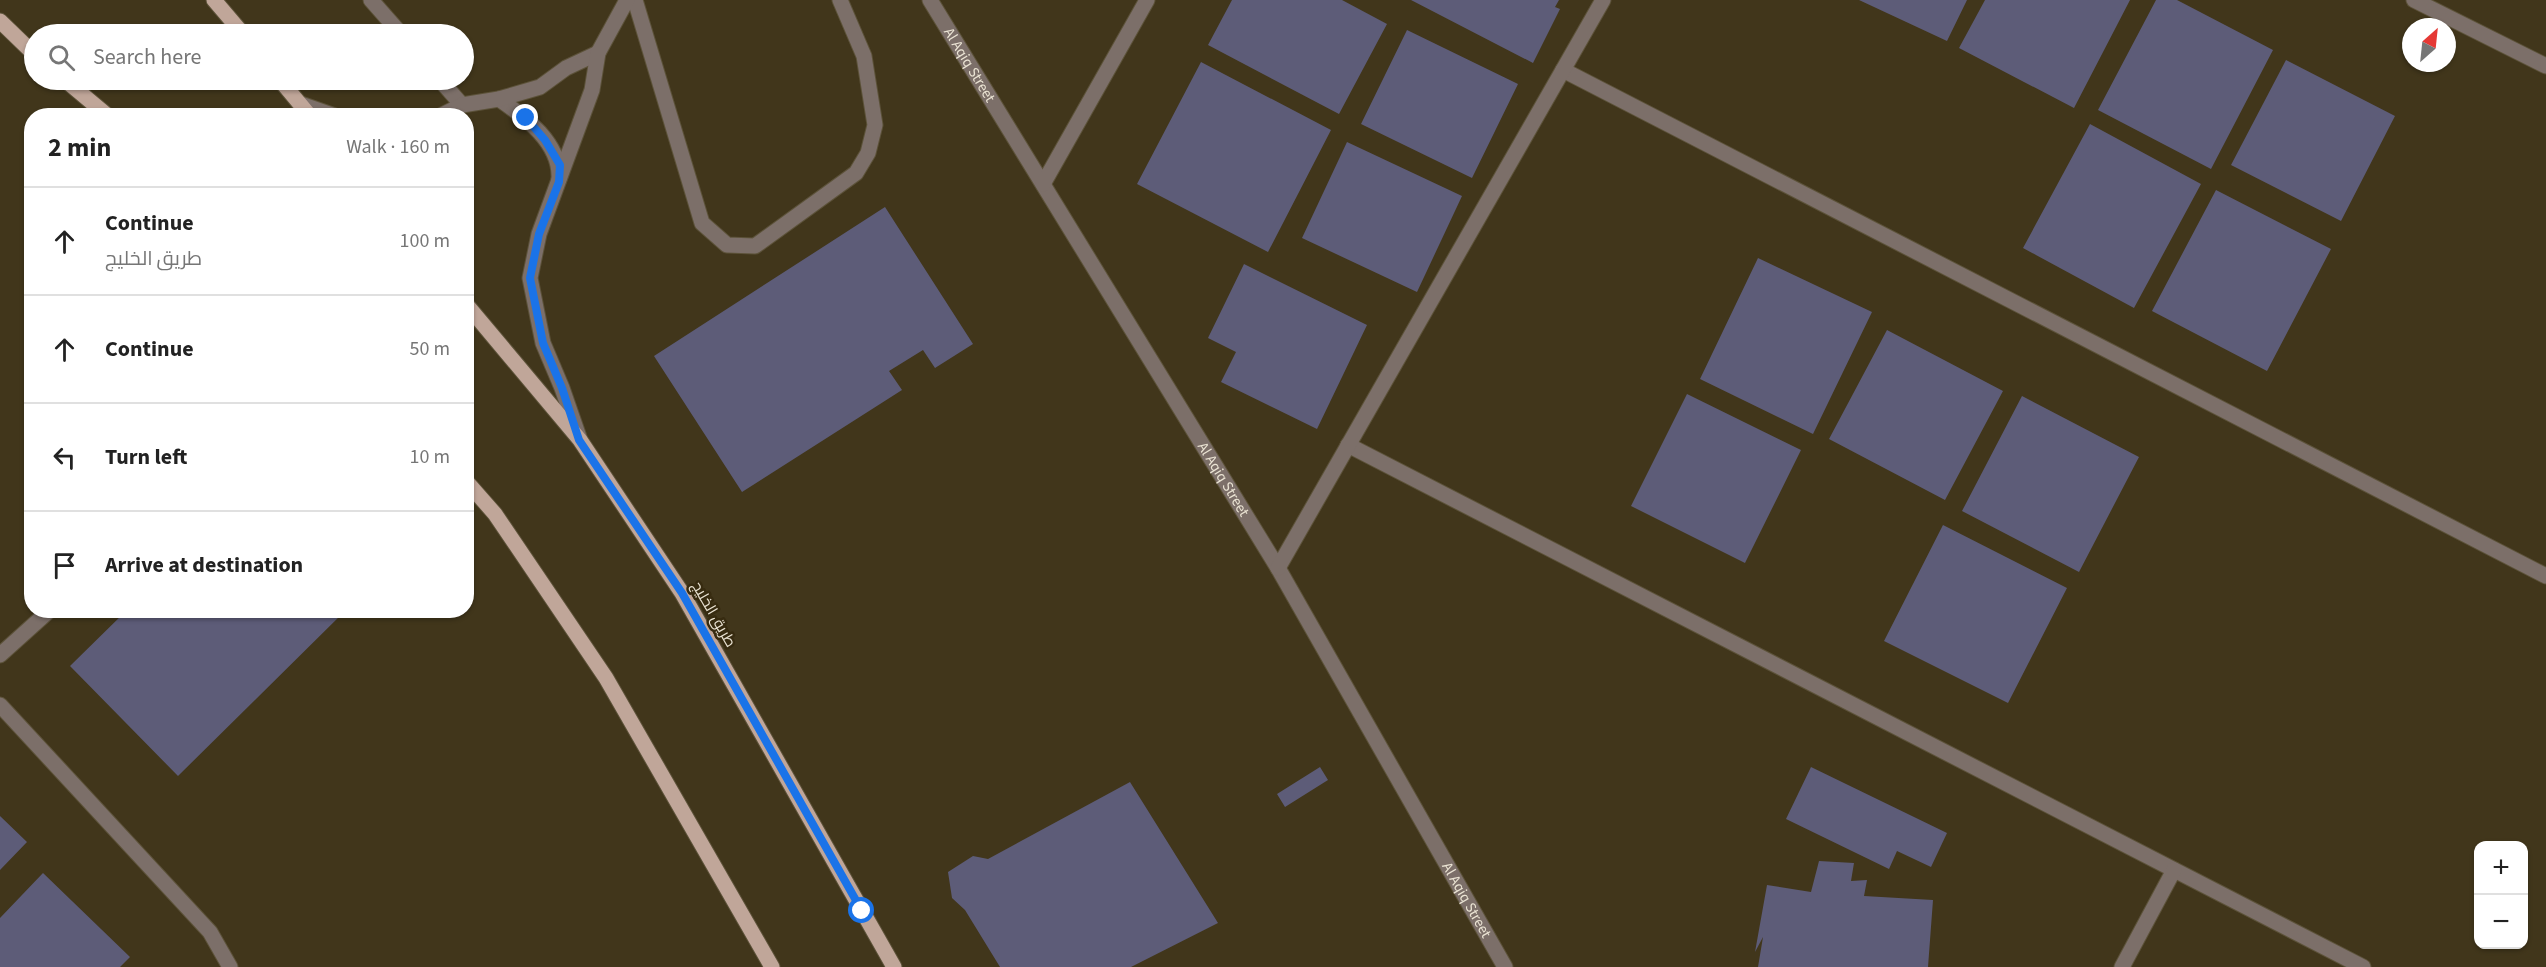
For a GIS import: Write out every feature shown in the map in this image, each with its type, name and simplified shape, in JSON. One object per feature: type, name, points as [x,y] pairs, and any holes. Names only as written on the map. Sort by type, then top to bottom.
[{"type":"main road","points":[[214,0],[234,24]]},
{"type":"main road","points":[[0,21],[24,44]]},
{"type":"main road","points":[[0,28],[24,46]]},
{"type":"main road","points":[[77,90],[98,108]]},
{"type":"main road","points":[[288,90],[303,108]]},
{"type":"main road","name":"طريق الخليج","points":[[474,314],[579,440],[682,593],[894,967]]},
{"type":"main road","points":[[474,490],[495,514],[606,678],[772,967]]},
{"type":"street","points":[[370,0],[392,24]]},
{"type":"street","points":[[579,440],[562,388],[543,343],[530,278],[539,234],[592,90],[598,53],[627,0]]},
{"type":"street","points":[[635,0],[702,223],[727,245],[755,246],[856,173],[868,153],[875,125],[864,56],[840,0]]},
{"type":"street","name":"Al Aqiq Street","points":[[930,0],[1278,568],[1505,967]]},
{"type":"street","points":[[1043,184],[1147,0]]},
{"type":"street","points":[[1278,568],[1603,0]]},
{"type":"street","points":[[2414,0],[2546,66]]},
{"type":"street","points":[[456,108],[540,87],[566,68],[598,53]]},
{"type":"street","points":[[1563,70],[2546,576]]},
{"type":"street","points":[[449,90],[462,105]]},
{"type":"street","points":[[499,99],[526,118],[545,140],[560,165],[559,182]]},
{"type":"street","points":[[1348,445],[2363,967]]},
{"type":"street","points":[[0,655],[41,618]]},
{"type":"street","points":[[0,705],[210,932],[230,967]]},
{"type":"street","points":[[2122,967],[2175,870]]},
{"type":"building","points":[[1232,0],[1342,0],[1387,24],[1339,114],[1208,45]]},
{"type":"building","points":[[1411,0],[1559,0],[1555,7],[1560,9],[1533,63]]},
{"type":"building","points":[[1859,0],[1967,0],[1947,41]]},
{"type":"building","points":[[1985,0],[2130,0],[2074,108],[1959,48]]},
{"type":"building","points":[[2156,0],[2177,0],[2273,50],[2211,169],[2098,110]]},
{"type":"building","points":[[1407,30],[1518,84],[1472,178],[1361,124]]},
{"type":"building","points":[[2286,60],[2395,116],[2341,221],[2231,165]]},
{"type":"building","points":[[1201,62],[1331,130],[1268,252],[1137,184]]},
{"type":"building","points":[[2090,124],[2201,184],[2134,308],[2023,248]]},
{"type":"building","points":[[1347,142],[1462,196],[1417,292],[1302,238]]},
{"type":"building","points":[[2216,190],[2331,249],[2267,371],[2152,311]]},
{"type":"building","points":[[885,207],[973,344],[935,368],[923,350],[889,371],[902,390],[742,492],[654,356]]},
{"type":"building","points":[[1758,258],[1872,312],[1813,434],[1700,379]]},
{"type":"building","points":[[1244,264],[1367,325],[1317,429],[1221,382],[1236,352],[1208,338]]},
{"type":"building","points":[[1887,330],[2003,391],[1945,500],[1829,439]]},
{"type":"building","points":[[1687,394],[1801,450],[1745,563],[1631,506]]},
{"type":"building","points":[[2022,396],[2139,457],[2079,572],[1962,511]]},
{"type":"building","points":[[1943,525],[2067,588],[2008,703],[1884,641]]},
{"type":"building","points":[[119,618],[338,618],[178,776],[70,666]]},
{"type":"building","points":[[1320,767],[1328,780],[1285,807],[1277,794]]},
{"type":"building","points":[[1811,767],[1947,833],[1931,867],[1897,851],[1889,869],[1786,819]]},
{"type":"building","points":[[1130,782],[1218,923],[1131,967],[1000,967],[965,910],[952,898],[948,872],[973,856],[988,859]]},
{"type":"building","points":[[0,816],[27,842],[0,870]]},
{"type":"building","points":[[1819,861],[1854,863],[1851,881],[1867,880],[1864,896],[1933,900],[1928,967],[1758,967],[1763,937],[1755,952],[1767,885],[1811,892]]},
{"type":"building","points":[[43,873],[130,957],[120,967],[0,967],[0,918]]},
{"type":"route","points":[[526,118],[545,140],[560,165],[559,182],[539,234],[530,278],[543,343],[562,388],[579,440],[682,593],[862,911]]}]
